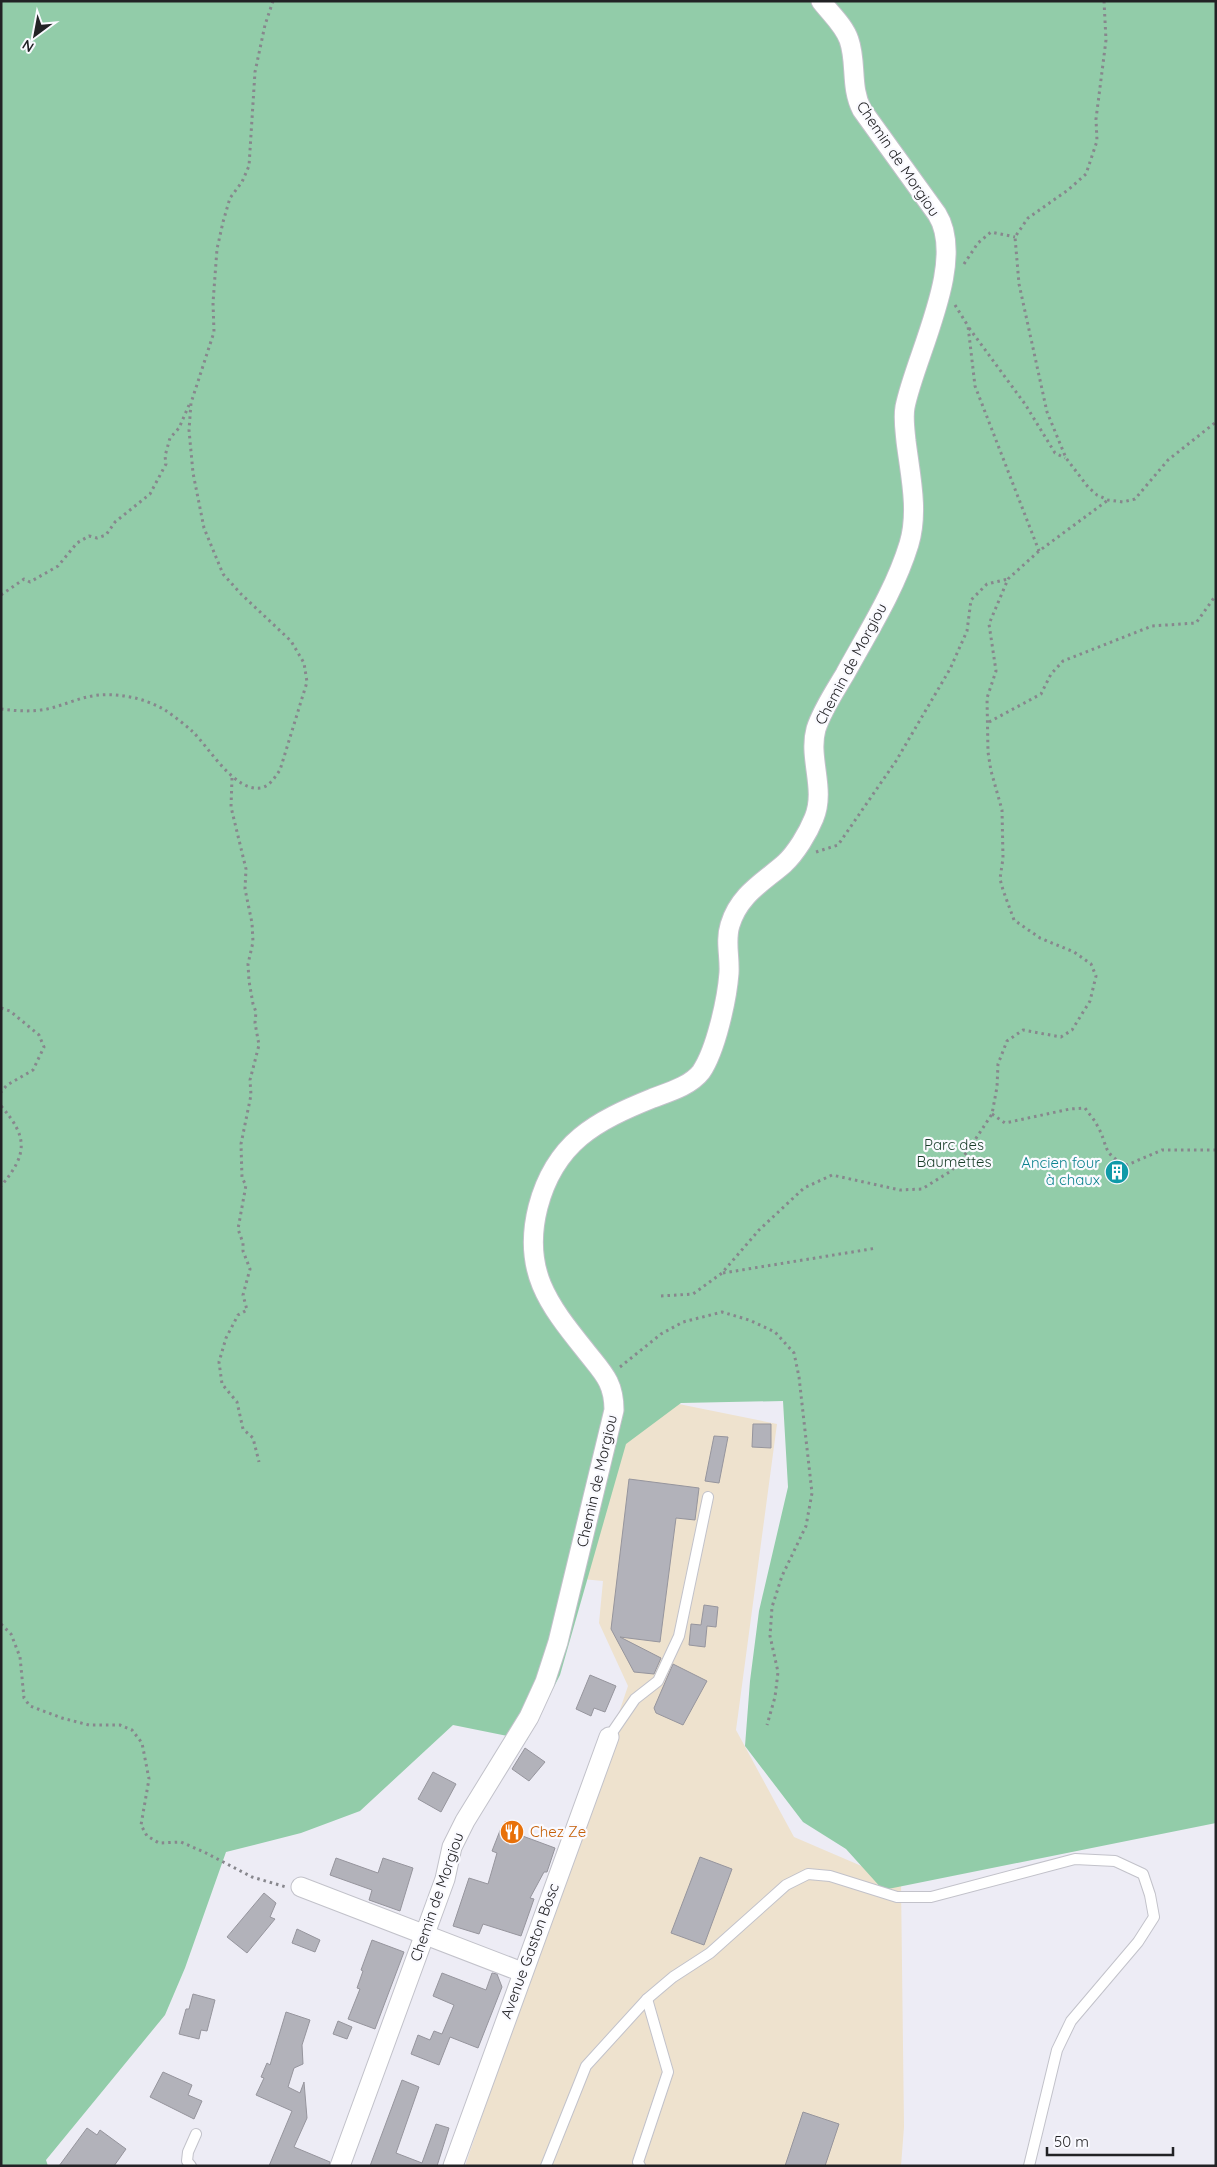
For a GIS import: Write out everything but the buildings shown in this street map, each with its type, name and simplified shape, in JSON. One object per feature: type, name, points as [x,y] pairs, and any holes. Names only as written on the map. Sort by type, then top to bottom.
[{"type":"street","name":"Chemin de Morgiou","points":[[340,2166],[445,1879],[452,1847],[465,1820],[529,1717],[545,1682],[558,1642],[614,1410],[613,1392],[606,1374],[559,1318],[541,1283],[535,1263],[533,1244],[539,1205],[546,1183],[555,1166],[585,1132],[615,1113],[684,1085],[700,1073],[708,1058],[723,1010],[729,974],[728,936],[736,910],[746,895],[790,857],[814,818],[818,792],[814,744],[816,730],[822,715],[879,612],[906,554],[912,534],[913,502],[904,411],[943,280],[945,240],[940,220],[862,110],[855,94],[852,57],[848,37],[821,1]]},
{"type":"street","name":"Avenue Gaston Bosc","points":[[453,2166],[609,1737]]},
{"type":"street","points":[[301,1887],[522,1972]]},
{"type":"lane","points":[[609,1737],[635,1699],[658,1681],[680,1636],[708,1497]]},
{"type":"lane","points":[[546,2166],[586,2066],[647,1999],[672,1977],[710,1953],[786,1886],[808,1874],[830,1876],[897,1898],[931,1897],[1075,1859],[1115,1861],[1143,1874],[1150,1895],[1154,1917],[1138,1942],[1071,2021],[1057,2050],[1029,2166]]},
{"type":"lane","points":[[640,2166],[638,2162],[668,2072],[647,1999]]},
{"type":"lane","points":[[192,2166],[187,2161],[188,2152],[196,2134]]},
{"type":"path","points":[[1,595],[24,579],[30,582],[58,566],[77,544],[89,536],[97,538],[106,535],[115,522],[150,494],[166,464],[165,456],[170,438],[179,428],[191,403],[214,332],[213,303],[217,249],[230,198],[242,182],[249,166],[255,72],[265,25],[273,1]]},
{"type":"path","points":[[1104,1],[1106,40],[1096,120],[1097,141],[1086,174],[1068,190],[1028,218],[1015,237],[1019,284],[1047,412],[1066,458],[1088,487],[1097,495],[1108,500],[1123,502],[1135,499],[1146,489],[1168,460],[1216,422]]},
{"type":"path","points":[[1015,237],[991,232],[978,243],[964,264],[943,280],[968,326],[1025,404],[1055,453],[1066,458]]},
{"type":"path","points":[[968,326],[975,386],[1038,551]]},
{"type":"path","points":[[1,709],[47,709],[89,696],[113,694],[139,699],[165,710],[193,732],[232,777],[248,787],[261,788],[272,782],[280,770],[307,682],[304,663],[291,642],[223,574],[213,553],[204,528],[193,473],[189,430],[191,403]]},
{"type":"path","points":[[661,1296],[693,1294],[722,1273],[759,1230],[804,1188],[832,1175],[900,1190],[922,1189],[952,1171],[992,1114],[997,1087],[998,1064],[1007,1041],[1023,1030],[1060,1037],[1072,1030],[1090,1000],[1096,976],[1091,964],[1074,952],[1040,938],[1014,920],[1000,879],[1004,858],[1002,810],[991,771],[988,752],[989,722],[987,698],[996,671],[989,624],[1008,579],[1038,551],[1108,500]]},
{"type":"path","points":[[811,854],[838,845],[896,761],[950,669],[967,631],[971,600],[987,584],[1008,579]]},
{"type":"path","points":[[989,722],[1041,694],[1050,674],[1063,661],[1152,626],[1196,622],[1216,595]]},
{"type":"path","points":[[232,777],[231,807],[246,869],[245,889],[252,923],[253,942],[248,972],[252,1004],[256,1012],[259,1045],[250,1080],[251,1095],[241,1144],[242,1178],[246,1184],[238,1229],[243,1243],[243,1251],[250,1269],[243,1295],[247,1310],[238,1315],[226,1338],[219,1362],[222,1384],[237,1402],[243,1429],[253,1438],[259,1462]]},
{"type":"path","points":[[1,1008],[10,1011],[39,1035],[44,1047],[33,1070],[7,1084],[1,1092]]},
{"type":"path","points":[[1,1106],[16,1123],[22,1143],[12,1174],[1,1186]]},
{"type":"path","points":[[992,1114],[1005,1123],[1070,1109],[1085,1108],[1097,1124],[1106,1149],[1113,1159],[1128,1165],[1162,1150],[1216,1150]]},
{"type":"path","points":[[722,1273],[877,1248]]},
{"type":"path","points":[[606,1374],[624,1364],[660,1334],[682,1322],[722,1312],[749,1320],[776,1332],[794,1353],[799,1377],[812,1493],[806,1526],[782,1576],[772,1607],[770,1636],[778,1672],[775,1697],[767,1725]]},
{"type":"path","points":[[1,1624],[11,1634],[20,1657],[24,1698],[30,1706],[62,1718],[89,1725],[120,1725],[132,1730],[142,1742],[149,1779],[141,1825],[147,1836],[159,1843],[181,1842],[252,1877],[289,1888],[301,1887]]},
{"type":"shaded area","points":[[629,1394],[777,1424],[736,1730],[794,1837],[901,1883],[904,2127],[901,2166],[465,2166],[628,1686],[599,1623],[603,1581],[582,1579]]},
{"type":"green space","name":"Parc des Baumettes","points":[[1,1],[1216,1],[1216,1823],[883,1890],[846,1849],[803,1822],[745,1746],[750,1681],[759,1611],[788,1487],[783,1401],[681,1403],[626,1444],[560,1675],[527,1740],[453,1725],[360,1811],[301,1833],[226,1852],[185,1968],[165,2015],[46,2160],[48,2166],[1,2166]]},
{"type":"place","name":"Ancien four à chaux","points":[[1117,1172]]},
{"type":"place","name":"Chez Ze","points":[[512,1832]]}]
